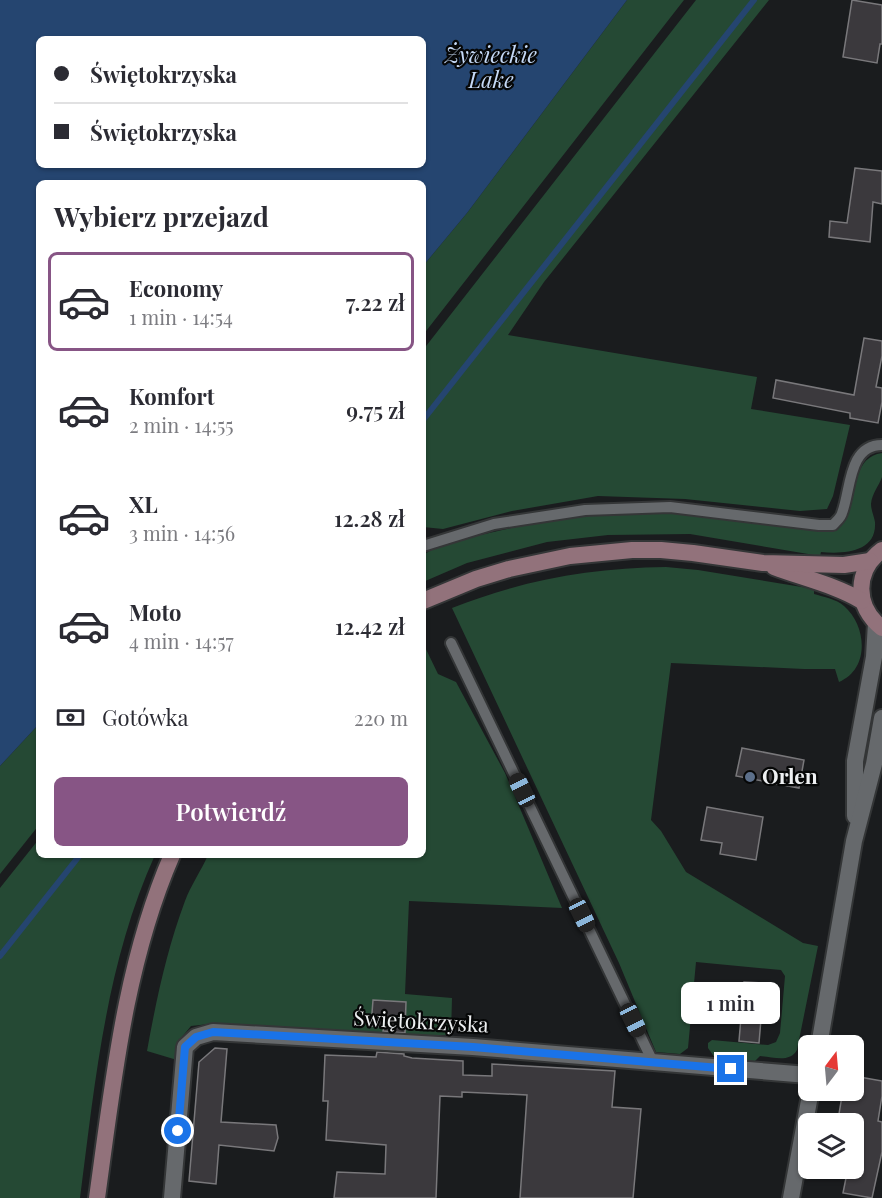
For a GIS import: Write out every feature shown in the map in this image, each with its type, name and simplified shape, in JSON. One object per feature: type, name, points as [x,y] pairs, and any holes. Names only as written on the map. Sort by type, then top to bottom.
[{"type":"main road","points":[[426,600],[476,579],[509,569],[570,556],[632,550],[661,550],[763,563],[844,565],[876,556]]},
{"type":"main road","points":[[876,556],[862,580],[862,601],[867,613],[879,626]]},
{"type":"main road","points":[[763,563],[836,588],[862,601]]},
{"type":"main road","points":[[97,1198],[110,1103],[130,992],[145,932],[171,858]]},
{"type":"street","points":[[854,841],[855,761],[879,626]]},
{"type":"street","points":[[821,1035],[854,841],[874,764],[882,718]]},
{"type":"street","name":"Świętokrzyska","points":[[172,1198],[185,1047],[196,1037],[213,1032],[286,1042],[473,1047],[798,1074]]},
{"type":"street","points":[[791,1198],[809,1101]]},
{"type":"lane","points":[[426,545],[494,524],[585,510],[670,507],[833,525],[842,515],[846,490],[860,454],[872,445],[882,445]]},
{"type":"lane","points":[[451,643],[653,1062]]},
{"type":"green space","points":[[627,0],[684,0],[426,331],[426,262],[467,213]]},
{"type":"green space","points":[[696,0],[769,0],[544,282],[508,335],[757,377],[751,409],[850,425],[833,496],[827,509],[800,511],[685,499],[598,496],[512,511],[443,529],[426,527],[426,346]]},
{"type":"green space","points":[[882,453],[882,477],[871,504],[875,522],[874,532],[865,546],[848,552],[821,552],[820,556],[690,534],[608,535],[547,542],[467,563],[426,581],[426,553],[433,549],[476,536],[547,520],[662,511],[717,516],[823,531],[837,526],[846,518],[857,479],[869,458]]},
{"type":"green space","points":[[666,567],[698,570],[814,589],[814,594],[834,600],[844,606],[852,614],[861,635],[862,647],[856,667],[849,676],[839,682],[835,669],[671,663],[651,820],[661,831],[686,872],[803,943],[818,946],[800,1035],[798,1035],[797,1050],[790,1057],[760,1056],[755,1061],[715,1058],[708,1048],[708,1043],[712,1040],[768,1045],[776,1042],[780,1033],[785,976],[781,970],[696,962],[688,1048],[680,1054],[656,1052],[619,963],[452,608],[505,590],[557,577]]},
{"type":"green space","points":[[426,649],[438,674],[456,682],[505,773],[562,908],[409,901],[405,994],[452,998],[451,1035],[405,1035],[209,1024],[191,1026],[182,1037],[177,1060],[147,1051],[167,956],[187,895],[206,858],[426,858]]},
{"type":"green space","points":[[36,727],[36,829],[0,874],[0,766]]},
{"type":"green space","points":[[36,843],[36,858],[154,858],[138,896],[114,980],[97,1067],[80,1198],[0,1198],[0,888]]},
{"type":"water","name":"Żywieckie Lake","points":[[0,0],[627,0],[467,213],[426,262],[426,180],[36,180],[36,727],[0,766]]},
{"type":"building","points":[[852,0],[882,5],[882,44],[880,44],[877,63],[843,57]]},
{"type":"building","points":[[855,168],[882,171],[882,204],[873,202],[870,242],[829,237],[830,221],[847,223]]},
{"type":"building","points":[[864,338],[882,341],[882,356],[876,387],[882,388],[878,423],[850,418],[850,413],[773,398],[776,380],[854,395]]},
{"type":"building","points":[[742,748],[804,760],[799,788],[736,776]]},
{"type":"building","points":[[707,807],[763,817],[756,860],[720,854],[722,843],[701,840]]},
{"type":"building","points":[[744,982],[764,983],[759,1043],[739,1041]]},
{"type":"building","points":[[373,1000],[406,1002],[405,1033],[383,1031],[384,1027],[371,1026]]},
{"type":"building","points":[[215,1048],[227,1049],[221,1122],[276,1125],[278,1138],[274,1151],[219,1145],[216,1184],[189,1181],[199,1062]]},
{"type":"building","points":[[377,1052],[404,1054],[412,1058],[463,1061],[463,1075],[492,1076],[492,1064],[615,1071],[612,1107],[641,1109],[633,1198],[520,1198],[527,1095],[462,1092],[462,1097],[440,1096],[436,1198],[334,1198],[337,1172],[385,1174],[386,1145],[326,1140],[328,1101],[323,1101],[325,1055],[376,1057]]},
{"type":"building","points":[[864,1078],[882,1081],[878,1121],[882,1122],[882,1152],[872,1198],[843,1193],[846,1179],[864,1179],[864,1113],[839,1113],[841,1101],[864,1101]]},
{"type":"waterway","points":[[426,416],[754,0]]},
{"type":"waterway","points":[[0,956],[78,858]]},
{"type":"place","name":"Orlen","points":[[750,777]]},
{"type":"route","points":[[178,1131],[185,1047],[196,1037],[213,1032],[473,1047],[731,1069]]}]
